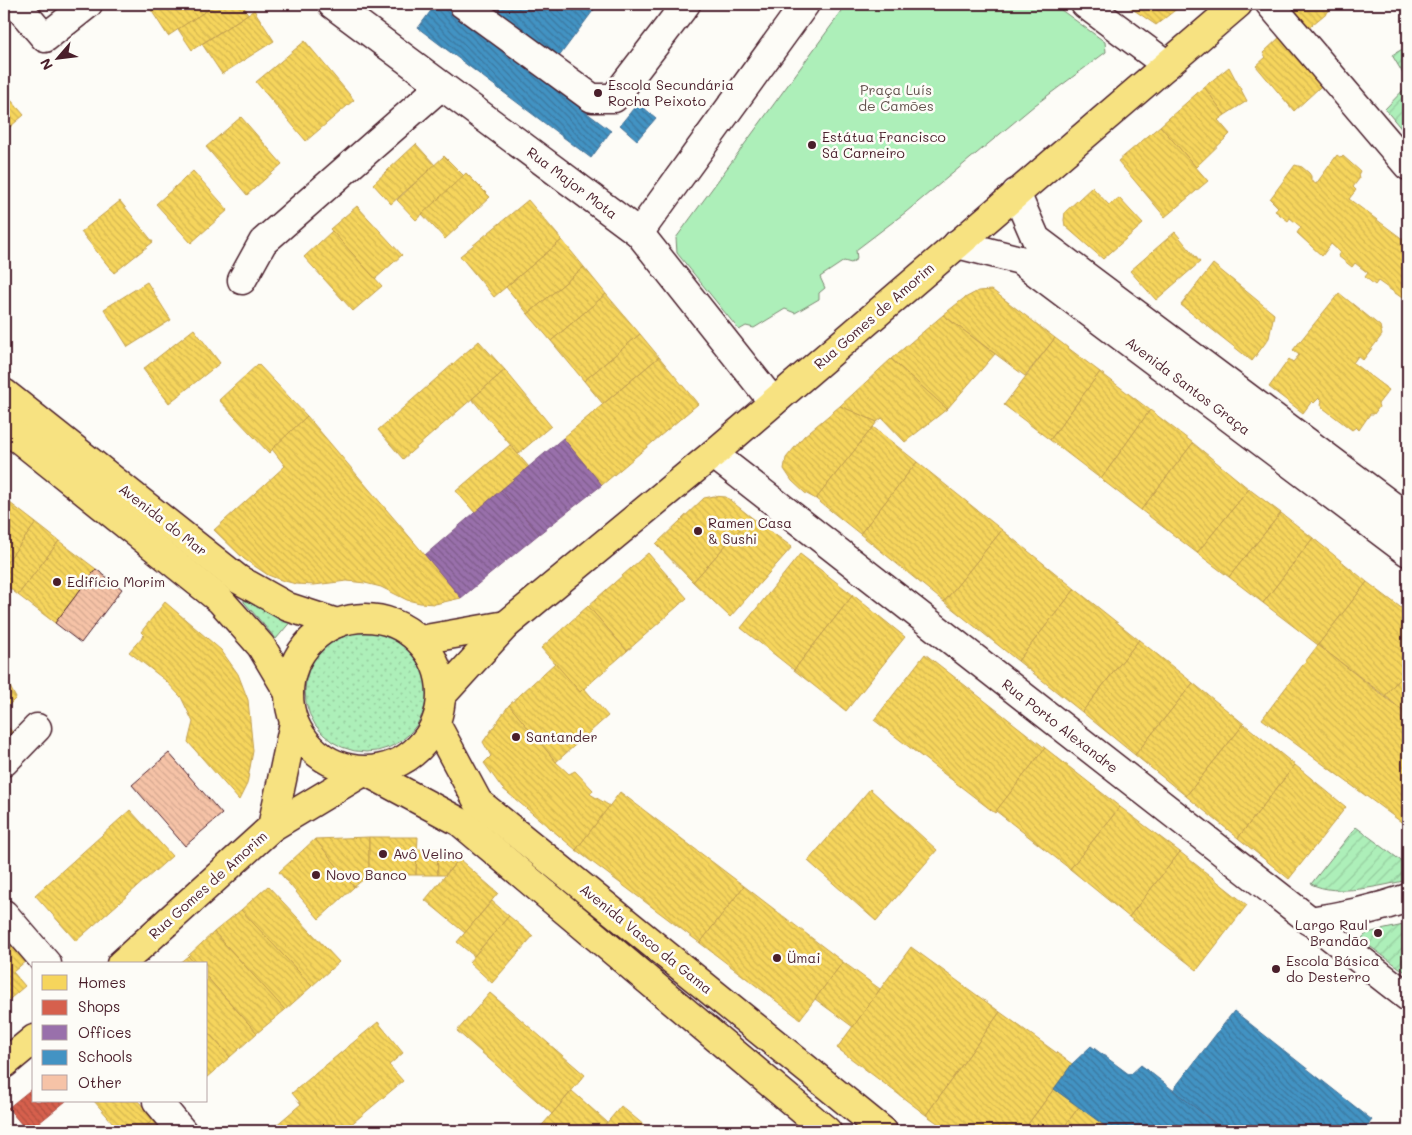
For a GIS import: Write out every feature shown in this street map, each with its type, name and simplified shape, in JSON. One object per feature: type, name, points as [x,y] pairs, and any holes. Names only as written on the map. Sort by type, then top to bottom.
[{"type":"main road","name":"Rua Gomes de Amorim","points":[[442,695],[506,625],[713,454],[1238,4]]},
{"type":"main road","name":"Avenida do Mar","points":[[4,393],[238,579],[288,607],[337,623]]},
{"type":"main road","name":"Avenida do Mar","points":[[4,427],[220,600],[261,646],[289,693]]},
{"type":"main road","points":[[366,617],[395,624],[420,640],[436,665],[442,695],[436,724],[419,749],[394,765],[364,771],[336,764],[311,748],[294,723],[289,693],[295,664],[312,639],[337,623],[366,617]]},
{"type":"main road","name":"Rua Gomes de Amorim","points":[[420,640],[506,625]]},
{"type":"main road","name":"Rua Gomes de Amorim","points":[[272,827],[294,723]]},
{"type":"main road","name":"Avenida Vasco da Gama","points":[[436,724],[478,802],[882,1131]]},
{"type":"main road","name":"Rua Gomes de Amorim","points":[[123,962],[272,827],[364,771]]},
{"type":"main road","name":"Avenida Vasco da Gama","points":[[364,771],[460,822],[827,1131]]},
{"type":"main road","points":[[4,1064],[32,1041]]},
{"type":"street","points":[[16,4],[45,38],[88,4]]},
{"type":"street","name":"Rua Major Mota","points":[[332,4],[363,13],[442,86],[639,234],[773,402]]},
{"type":"street","points":[[463,4],[592,98],[614,98],[686,4]]},
{"type":"street","points":[[639,234],[805,4]]},
{"type":"street","points":[[1084,4],[1167,65]]},
{"type":"street","points":[[1270,4],[1408,166]]},
{"type":"street","points":[[242,280],[263,242],[442,86]]},
{"type":"street","name":"Avenida Santos Graça","points":[[1016,193],[1036,239],[1408,518]]},
{"type":"street","name":"Avenida Santos Graça","points":[[957,244],[1020,260],[1408,552]]},
{"type":"street","name":"Rua Porto Alexandre","points":[[713,454],[1408,997]]},
{"type":"street","points":[[4,762],[37,728]]},
{"type":"street","points":[[1309,921],[1348,916],[1377,909],[1408,898]]},
{"type":"street","points":[[4,914],[45,962]]},
{"type":"street","points":[[158,1102],[182,1131]]},
{"type":"green space","name":"Praça Luís de Camões","points":[[847,4],[1053,4],[1105,42],[1106,52],[1035,105],[906,212],[856,250],[857,259],[851,263],[844,261],[820,277],[825,288],[819,293],[819,299],[795,313],[785,309],[754,328],[746,326],[739,330],[677,253],[676,238]]},
{"type":"green space","points":[[1408,46],[1408,82],[1392,55]]},
{"type":"green space","points":[[1408,85],[1408,137],[1385,109]]},
{"type":"green space","points":[[247,597],[292,620],[276,639],[244,602],[244,599]]},
{"type":"green space","points":[[366,630],[389,634],[409,648],[423,668],[427,691],[423,714],[409,734],[389,748],[366,752],[343,748],[323,734],[309,714],[305,691],[309,668],[323,648],[343,634]]},
{"type":"green space","points":[[1356,827],[1408,866],[1408,880],[1346,890],[1322,888],[1311,884]]},
{"type":"green space","points":[[1408,924],[1408,974],[1364,942],[1362,938],[1367,933]]},
{"type":"building: Homes","points":[[161,4],[217,4],[168,36],[151,10]]},
{"type":"building: Homes","points":[[217,4],[242,4],[248,14],[192,50],[178,29]]},
{"type":"building: Homes","points":[[1125,4],[1183,4],[1156,25]]},
{"type":"building: Homes","points":[[1287,4],[1335,4],[1336,5],[1301,34]]},
{"type":"building: Homes","points":[[254,10],[274,41],[222,74],[202,44]]},
{"type":"building: Homes","points":[[1281,36],[1284,42],[1288,40],[1331,77],[1294,111],[1256,66],[1266,57],[1263,53]]},
{"type":"building: Homes","points":[[305,41],[354,100],[306,141],[256,82]]},
{"type":"building: Homes","points":[[1229,67],[1247,101],[1225,115],[1204,87]]},
{"type":"building: Homes","points":[[1204,87],[1225,115],[1218,120],[1230,134],[1196,167],[1160,126]]},
{"type":"building: Homes","points":[[4,92],[24,115],[4,132]]},
{"type":"building: Homes","points":[[241,117],[282,164],[247,195],[206,147]]},
{"type":"building: Homes","points":[[1160,126],[1208,181],[1165,217],[1118,161]]},
{"type":"building: Homes","points":[[416,144],[435,165],[391,204],[373,184]]},
{"type":"building: Homes","points":[[1337,155],[1341,158],[1343,156],[1360,171],[1359,179],[1353,187],[1356,190],[1349,199],[1408,243],[1408,295],[1405,300],[1378,281],[1375,285],[1365,277],[1368,273],[1355,263],[1352,267],[1338,256],[1340,252],[1331,244],[1322,256],[1297,233],[1301,227],[1290,218],[1288,221],[1275,211],[1278,207],[1270,199],[1295,165],[1302,167],[1309,173],[1311,181],[1316,184]]},
{"type":"building: Homes","points":[[444,156],[464,176],[416,220],[397,200]]},
{"type":"building: Homes","points":[[193,171],[228,210],[191,243],[156,204]]},
{"type":"building: Homes","points":[[466,173],[490,197],[445,239],[422,214]]},
{"type":"building: Homes","points":[[1092,187],[1109,205],[1119,198],[1143,224],[1103,259],[1065,226],[1064,220],[1065,212]]},
{"type":"building: Homes","points":[[528,200],[562,240],[494,297],[460,256]]},
{"type":"building: Homes","points":[[120,201],[153,242],[114,273],[81,232]]},
{"type":"building: Homes","points":[[357,206],[402,255],[375,279],[330,229]]},
{"type":"building: Homes","points":[[332,231],[382,286],[353,311],[304,257]]},
{"type":"building: Homes","points":[[1175,232],[1200,262],[1156,300],[1130,271]]},
{"type":"building: Homes","points":[[562,240],[584,267],[528,314],[506,287]]},
{"type":"building: Homes","points":[[1213,264],[1274,314],[1269,338],[1252,361],[1181,305]]},
{"type":"building: Homes","points":[[584,267],[606,294],[551,341],[528,314]]},
{"type":"building: Homes","points":[[147,282],[171,320],[128,347],[104,309]]},
{"type":"building: Homes","points":[[992,290],[1055,338],[1025,376],[943,315],[963,299],[978,291]]},
{"type":"building: Homes","points":[[1339,293],[1380,326],[1382,335],[1363,360],[1358,356],[1353,363],[1389,390],[1378,404],[1379,407],[1374,414],[1370,414],[1359,430],[1356,427],[1352,430],[1323,408],[1322,401],[1319,398],[1314,403],[1312,401],[1303,413],[1269,387],[1289,359],[1293,362],[1299,355],[1293,350]]},
{"type":"building: Homes","points":[[606,294],[640,334],[584,381],[551,341]]},
{"type":"building: Homes","points":[[943,315],[995,354],[947,409],[891,359]]},
{"type":"building: Homes","points":[[194,329],[220,363],[169,403],[143,369]]},
{"type":"building: Homes","points":[[640,334],[659,357],[603,404],[584,381]]},
{"type":"building: Homes","points":[[1055,338],[1100,372],[1050,440],[1004,405]]},
{"type":"building: Homes","points":[[479,341],[505,370],[403,459],[378,430]]},
{"type":"building: Homes","points":[[659,357],[698,404],[602,485],[563,438]]},
{"type":"building: Homes","points":[[891,359],[947,409],[905,442],[882,418],[877,422],[840,406]]},
{"type":"building: Homes","points":[[258,364],[307,416],[269,453],[219,400]]},
{"type":"building: Homes","points":[[505,370],[551,426],[518,454],[472,399]]},
{"type":"building: Homes","points":[[1100,372],[1150,410],[1101,479],[1050,440]]},
{"type":"building: Homes","points":[[840,406],[877,422],[816,499],[805,493],[792,481],[784,469],[786,458],[804,436]]},
{"type":"building: Homes","points":[[1150,410],[1193,443],[1141,510],[1101,479]]},
{"type":"building: Homes","points":[[307,416],[461,598],[435,604],[420,603],[407,600],[381,587],[365,583],[347,581],[314,585],[296,584],[281,580],[268,575],[244,559],[214,530],[285,466],[272,449]]},
{"type":"building: Homes","points":[[873,427],[917,462],[860,534],[816,499]]},
{"type":"building: Homes","points":[[1193,443],[1249,489],[1197,553],[1141,510]]},
{"type":"building: Homes","points":[[510,445],[529,467],[475,513],[456,491]]},
{"type":"building: Homes","points":[[917,462],[1002,530],[944,602],[860,534]]},
{"type":"building: Homes","points":[[1408,466],[1408,482],[1400,477]]},
{"type":"building: Homes","points":[[1249,489],[1281,513],[1229,577],[1197,553]]},
{"type":"building: Homes","points":[[714,496],[726,497],[751,517],[693,582],[656,544],[704,498]]},
{"type":"building: Homes","points":[[4,498],[10,503],[4,511]]},
{"type":"building: Homes","points":[[10,503],[36,523],[4,566],[4,511]]},
{"type":"building: Homes","points":[[1281,513],[1313,538],[1263,603],[1229,577]]},
{"type":"building: Homes","points":[[751,517],[792,547],[730,617],[693,582]]},
{"type":"building: Homes","points":[[36,523],[59,541],[18,595],[4,584],[4,566]]},
{"type":"building: Homes","points":[[1002,530],[1075,589],[1018,661],[944,602]]},
{"type":"building: Homes","points":[[1313,538],[1367,582],[1318,645],[1263,603]]},
{"type":"building: Homes","name":"Edifício Morim","points":[[59,541],[96,569],[55,623],[18,595]]},
{"type":"building: Homes","points":[[648,553],[687,598],[627,651],[588,606]]},
{"type":"building: Homes","points":[[800,554],[853,595],[794,670],[741,628]]},
{"type":"building: Homes","points":[[1367,582],[1408,613],[1408,668],[1385,696],[1318,645]]},
{"type":"building: Homes","points":[[1075,589],[1139,640],[1082,712],[1018,661]]},
{"type":"building: Homes","points":[[853,595],[905,637],[846,711],[794,670]]},
{"type":"building: Homes","points":[[165,602],[221,650],[238,674],[248,700],[253,751],[247,784],[239,800],[188,742],[193,722],[181,697],[165,680],[129,652],[144,635],[141,632]]},
{"type":"building: Homes","points":[[588,606],[627,651],[580,692],[541,648]]},
{"type":"building: Homes","points":[[1139,640],[1193,683],[1135,755],[1082,712]]},
{"type":"building: Homes","points":[[1318,645],[1408,715],[1408,827],[1262,719]]},
{"type":"building: Homes","points":[[925,654],[1045,748],[995,813],[874,720]]},
{"type":"building: Homes","points":[[555,663],[580,692],[584,688],[608,716],[556,762],[509,705]]},
{"type":"building: Homes","points":[[1408,668],[1408,715],[1385,696]]},
{"type":"building: Homes","points":[[4,676],[16,698],[4,710]]},
{"type":"building: Homes","points":[[1193,683],[1244,724],[1186,796],[1135,755]]},
{"type":"building: Homes","points":[[509,705],[556,762],[569,774],[575,771],[593,790],[590,794],[610,806],[576,850],[502,788],[484,763],[491,756],[483,742]]},
{"type":"building: Homes","points":[[4,722],[13,733],[4,742]]},
{"type":"building: Homes","points":[[1244,724],[1295,765],[1238,838],[1186,796]]},
{"type":"building: Homes","points":[[1045,748],[1120,807],[1070,869],[996,811]]},
{"type":"building: Homes","points":[[1295,765],[1346,807],[1289,879],[1238,838]]},
{"type":"building: Homes","points":[[870,789],[937,850],[876,921],[808,861]]},
{"type":"building: Homes","points":[[620,792],[744,886],[700,943],[576,850]]},
{"type":"building: Homes","points":[[1120,807],[1180,852],[1129,917],[1070,869]]},
{"type":"building: Homes","points":[[130,810],[172,856],[76,941],[35,895]]},
{"type":"building: Homes","points":[[369,837],[369,875],[354,887],[315,839]]},
{"type":"building: Homes","points":[[369,837],[418,837],[416,875],[369,875]]},
{"type":"building: Homes","points":[[315,839],[354,887],[319,919],[279,872]]},
{"type":"building: Homes","points":[[417,849],[437,849],[438,875],[416,875]]},
{"type":"building: Homes","points":[[437,849],[450,852],[459,859],[445,875],[438,875]]},
{"type":"building: Homes","points":[[1180,852],[1247,905],[1197,970],[1129,917]]},
{"type":"building: Homes","points":[[459,859],[498,893],[465,933],[425,900]]},
{"type":"building: Homes","points":[[268,886],[339,962],[312,986],[241,910]]},
{"type":"building: Homes","points":[[744,886],[843,962],[800,1019],[700,943]]},
{"type":"building: Homes","points":[[492,901],[509,916],[474,956],[457,942]]},
{"type":"building: Homes","points":[[241,910],[312,986],[285,1010],[214,932]]},
{"type":"building: Homes","points":[[509,916],[533,936],[492,983],[469,962]]},
{"type":"building: Homes","points":[[214,932],[285,1010],[257,1033],[208,978],[208,962],[193,962],[188,956]]},
{"type":"building: Homes","points":[[4,934],[27,960],[13,972],[25,986],[4,1004]]},
{"type":"building: Homes","points":[[911,947],[1000,1012],[926,1115],[837,1048]]},
{"type":"building: Homes","points":[[188,956],[193,962],[180,962]]},
{"type":"building: Homes","points":[[843,962],[880,989],[853,1027],[815,999]]},
{"type":"building: Homes","points":[[208,978],[257,1033],[230,1057],[208,1032]]},
{"type":"building: Homes","points":[[490,993],[585,1075],[552,1114],[457,1031]]},
{"type":"building: Homes","points":[[1000,1012],[1072,1064],[1023,1131],[949,1131],[926,1115]]},
{"type":"building: Homes","points":[[378,1022],[403,1053],[389,1065],[403,1081],[343,1131],[278,1131],[274,1127],[301,1104],[292,1093]]},
{"type":"building: Homes","points":[[208,1032],[230,1057],[208,1076]]},
{"type":"building: Homes","points":[[1054,1089],[1079,1107],[1061,1131],[1023,1131]]},
{"type":"building: Homes","points":[[572,1091],[607,1122],[599,1131],[537,1131]]},
{"type":"building: Homes","points":[[95,1102],[139,1102],[154,1119],[140,1131],[120,1131]]},
{"type":"building: Homes","points":[[621,1106],[651,1131],[600,1131]]},
{"type":"building: Homes","points":[[1079,1107],[1112,1131],[1061,1131]]},
{"type":"building: Homes","points":[[154,1119],[165,1131],[140,1131]]},
{"type":"building: Homes","points":[[4,1122],[12,1131],[4,1131]]},
{"type":"building: Shops","points":[[32,1089],[32,1102],[65,1102],[29,1131],[8,1108]]},
{"type":"building: Offices","points":[[563,438],[602,485],[539,534],[501,490]]},
{"type":"building: Offices","points":[[501,490],[539,534],[461,598],[425,555]]},
{"type":"building: Schools","points":[[436,4],[442,4],[611,131],[591,158],[418,28]]},
{"type":"building: Schools","points":[[484,4],[598,4],[558,58]]},
{"type":"building: Schools","points":[[638,103],[656,118],[637,140],[620,125]]},
{"type":"building: Schools","points":[[1234,1011],[1372,1120],[1363,1131],[1225,1131],[1173,1090]]},
{"type":"building: Schools","points":[[1091,1046],[1130,1075],[1141,1065],[1225,1131],[1112,1131],[1054,1089],[1072,1064]]},
{"type":"building: Other","points":[[96,569],[122,589],[81,643],[55,623]]},
{"type":"building: Other","points":[[169,753],[222,814],[185,846],[132,785]]},
{"type":"place","name":"Escola Secundária Rocha Peixoto","points":[[598,93]]},
{"type":"place","name":"Estátua Francisco Sá Carneiro","points":[[812,145]]},
{"type":"place","name":"Ramen Casa & Sushi","points":[[698,531]]},
{"type":"place","name":"Edifício Morim","points":[[57,582]]},
{"type":"place","name":"Santander","points":[[516,737]]},
{"type":"place","name":"Avô Velino","points":[[383,854]]},
{"type":"place","name":"Novo Banco","points":[[316,875]]},
{"type":"place","name":"Largo Raul Brandão","points":[[1378,933]]},
{"type":"place","name":"Ümai","points":[[777,958]]},
{"type":"place","name":"Escola Básica do Desterro","points":[[1276,969]]}]
